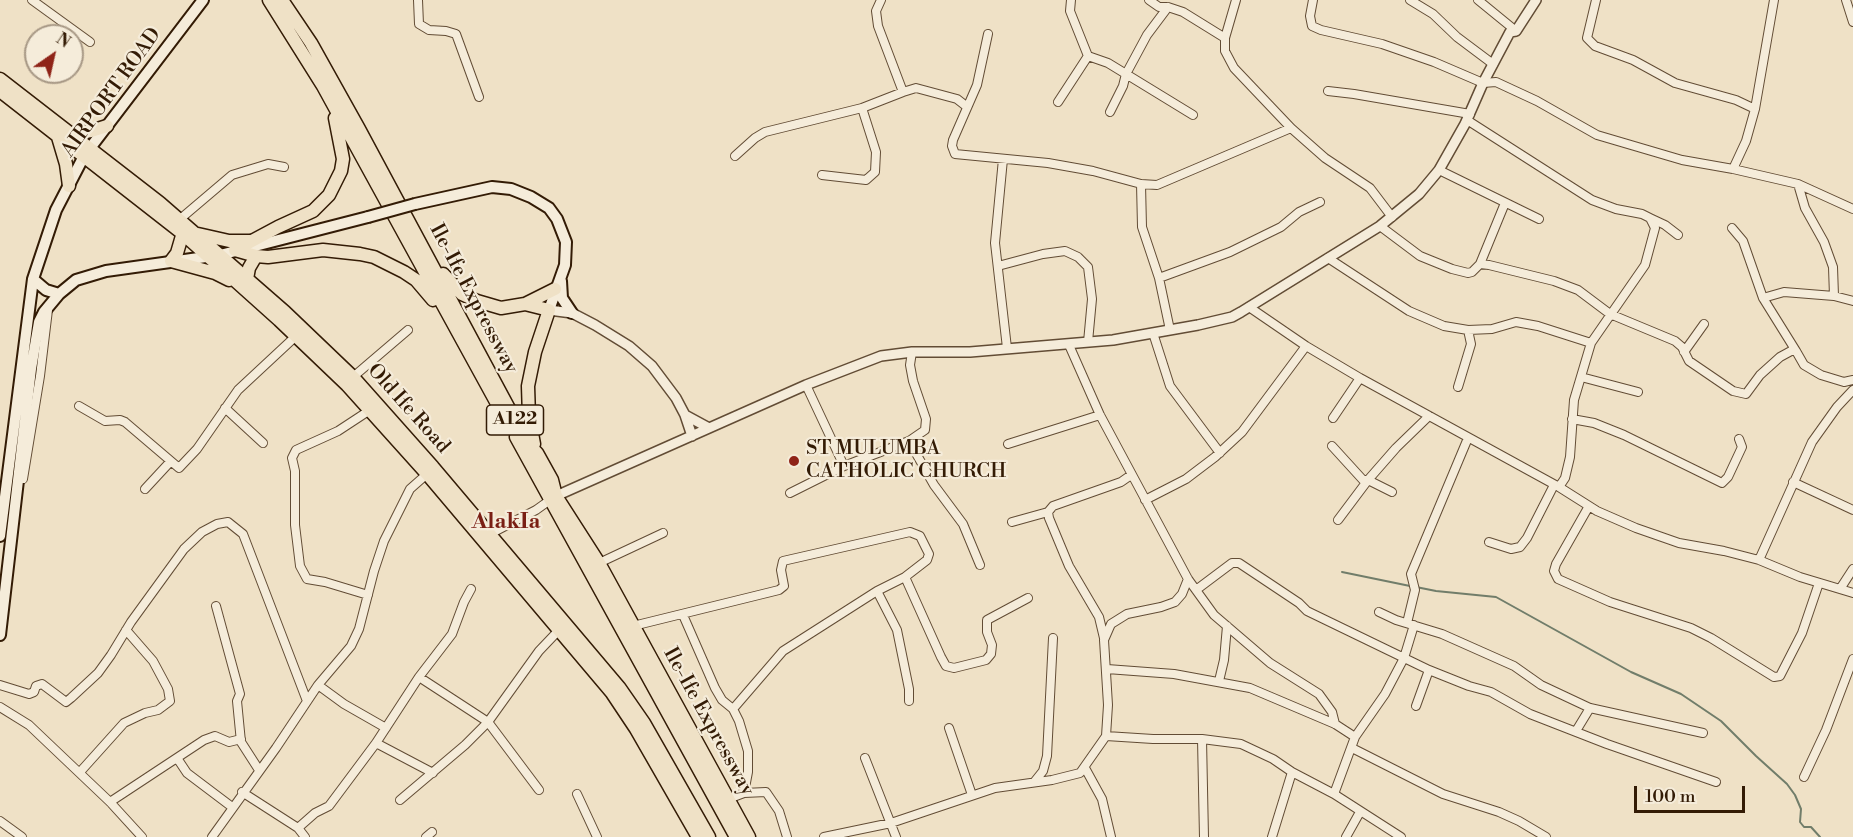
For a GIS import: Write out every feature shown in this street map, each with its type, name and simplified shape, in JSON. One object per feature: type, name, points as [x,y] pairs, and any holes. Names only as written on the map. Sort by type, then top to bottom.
[{"type":"main road","name":"AIRPORT ROAD","points":[[33,279],[56,210],[87,152],[203,0]]},
{"type":"main road","name":"Ile-Ife Expressway","points":[[269,0],[323,86],[463,342],[553,498],[736,837]]},
{"type":"main road","name":"Ile-Ife Expressway","points":[[282,0],[311,43],[528,444],[535,448],[552,480],[553,498],[599,563],[749,837]]},
{"type":"main road","name":"Old Ife Road","points":[[0,79],[72,134],[87,152]]},
{"type":"main road","points":[[236,250],[313,211],[329,195],[336,183],[343,159],[342,146],[335,116],[323,86]]},
{"type":"main road","name":"Old Ife Road","points":[[0,91],[58,137],[87,152],[185,228],[353,377],[490,534],[503,557],[559,630],[612,693],[636,729],[698,837]]},
{"type":"main road","points":[[72,134],[107,126]]},
{"type":"main road","points":[[58,137],[69,186]]},
{"type":"main road","points":[[0,536],[13,480],[39,322],[59,294],[76,280],[171,261],[214,256],[415,204],[492,187],[511,189],[549,208],[557,219],[566,242],[565,266],[555,289],[535,352],[528,386],[529,417],[535,448]]},
{"type":"main road","points":[[171,261],[177,253],[185,228],[229,241],[250,241]]},
{"type":"main road","points":[[423,247],[439,270],[462,294],[477,301],[501,308],[525,304],[555,289]]},
{"type":"main road","points":[[236,250],[268,257],[333,250],[374,257],[404,272],[421,286],[463,342]]},
{"type":"main road","points":[[171,261],[244,282],[256,256]]},
{"type":"main road","points":[[561,276],[562,298],[572,313]]},
{"type":"main road","points":[[33,279],[46,290],[59,294]]},
{"type":"main road","points":[[0,635],[6,596],[13,480],[33,279]]},
{"type":"main road","name":"Old Ife Road","points":[[244,282],[347,385],[619,687],[644,723],[709,837]]},
{"type":"main road","points":[[525,304],[549,310]]},
{"type":"street","points":[[32,0],[90,42]]},
{"type":"street","points":[[418,0],[419,24],[429,30],[456,34],[479,97]]},
{"type":"street","points":[[881,0],[876,11],[878,26],[903,92]]},
{"type":"street","points":[[1071,0],[1070,11],[1088,56],[1108,63],[1193,115]]},
{"type":"street","points":[[1149,0],[1159,8],[1171,8],[1183,12],[1225,38]]},
{"type":"street","points":[[1110,111],[1123,86],[1126,74],[1147,35],[1176,0]]},
{"type":"street","points":[[1236,0],[1225,38],[1225,51],[1233,68],[1291,128],[1325,158],[1370,188],[1392,217]]},
{"type":"street","points":[[1313,0],[1310,16],[1312,26],[1347,38],[1382,44],[1434,62],[1483,83],[1496,82],[1597,135],[1682,160],[1798,184],[1853,210]]},
{"type":"street","points":[[1410,0],[1433,14],[1457,37],[1493,64]]},
{"type":"street","points":[[1478,0],[1516,31]]},
{"type":"street","points":[[490,534],[536,510],[553,498],[806,385],[881,356],[912,352],[970,352],[1069,345],[1170,330],[1222,319],[1249,307],[1380,226],[1419,195],[1439,170],[1510,32],[1516,31],[1536,0]]},
{"type":"street","points":[[1596,0],[1587,38],[1595,46],[1633,60],[1675,82],[1736,100],[1755,109]]},
{"type":"street","points":[[1733,169],[1746,141],[1755,109],[1774,0]]},
{"type":"street","points":[[1846,0],[1853,22]]},
{"type":"street","points":[[988,34],[977,85],[953,140],[952,146],[955,154],[1048,163],[1093,171],[1141,184],[1157,184],[1291,128]]},
{"type":"street","points":[[1058,102],[1088,56]]},
{"type":"street","points":[[735,156],[765,132],[862,108],[916,88],[957,99],[966,106]]},
{"type":"street","points":[[1328,91],[1468,117],[1592,200],[1617,209],[1642,214],[1665,225],[1678,235]]},
{"type":"street","points":[[822,176],[866,180],[875,172],[876,152],[862,108]]},
{"type":"street","points":[[1003,159],[995,243],[1007,348]]},
{"type":"street","points":[[185,228],[232,175],[268,164],[284,167]]},
{"type":"street","points":[[1439,170],[1539,219]]},
{"type":"street","points":[[1141,184],[1142,227],[1159,278],[1170,330]]},
{"type":"street","points":[[1798,184],[1805,208],[1824,242],[1833,267],[1834,296]]},
{"type":"street","points":[[1159,278],[1230,252],[1281,227],[1299,212],[1320,202]]},
{"type":"street","points":[[1380,226],[1420,256],[1468,273],[1480,264],[1505,203]]},
{"type":"street","points":[[1489,542],[1511,549],[1520,547],[1556,486],[1565,478],[1570,457],[1574,399],[1591,343],[1645,265],[1655,228],[1650,218]]},
{"type":"street","points":[[1732,228],[1743,241],[1763,298],[1804,364],[1821,375],[1845,382],[1853,380]]},
{"type":"street","points":[[998,266],[1043,254],[1065,251],[1078,257],[1088,267],[1092,299],[1088,342]]},
{"type":"street","points":[[1328,258],[1409,311],[1444,326],[1468,330],[1492,329],[1516,322],[1538,326],[1591,343]]},
{"type":"street","points":[[1480,264],[1513,270],[1578,290],[1610,314],[1675,341],[1689,361],[1733,391],[1746,394],[1760,375],[1780,357],[1796,351]]},
{"type":"street","points":[[1763,298],[1784,292],[1834,296],[1853,301]]},
{"type":"street","points":[[6,596],[9,589],[18,508],[40,376],[48,307]]},
{"type":"street","points":[[1249,307],[1306,346],[1360,378],[1589,506],[1636,528],[1679,543],[1759,560],[1819,583],[1853,593]]},
{"type":"street","points":[[549,310],[572,313],[629,346],[652,366],[676,398],[692,436]]},
{"type":"street","points":[[1684,352],[1704,324]]},
{"type":"street","points":[[353,377],[408,330]]},
{"type":"street","points":[[1458,387],[1471,344],[1468,330]]},
{"type":"street","points":[[1153,333],[1170,386],[1220,453]]},
{"type":"street","points":[[79,406],[105,421],[125,422],[179,468],[197,449],[238,390],[296,336]]},
{"type":"street","points":[[1069,345],[1100,415],[1188,579],[1214,615],[1270,663],[1319,694],[1332,712],[1335,724]]},
{"type":"street","points":[[1145,500],[1185,479],[1220,453],[1242,432],[1306,346]]},
{"type":"street","points":[[789,493],[844,466],[909,441],[925,430],[926,419],[910,365],[912,352]]},
{"type":"street","points":[[1581,377],[1638,392]]},
{"type":"street","points":[[1333,418],[1360,378]]},
{"type":"street","points":[[806,385],[844,466]]},
{"type":"street","points":[[1759,560],[1812,442],[1837,407],[1853,390]]},
{"type":"street","points":[[225,408],[263,443]]},
{"type":"street","points":[[368,595],[307,579],[300,566],[296,525],[295,471],[292,458],[297,450],[338,431],[370,410]]},
{"type":"street","points":[[685,415],[709,428]]},
{"type":"street","points":[[1008,444],[1100,415]]},
{"type":"street","points":[[1338,520],[1396,448],[1429,416]]},
{"type":"street","points":[[1572,419],[1594,423],[1624,435],[1722,483],[1728,477],[1742,447],[1739,439]]},
{"type":"street","points":[[1334,794],[1355,736],[1384,694],[1404,658],[1414,590],[1411,574],[1467,438]]},
{"type":"street","points":[[909,441],[934,485],[963,524],[980,565]]},
{"type":"street","points":[[1332,446],[1363,480],[1368,480],[1392,492]]},
{"type":"street","points":[[145,489],[170,462]]},
{"type":"street","points":[[212,837],[318,685],[351,646],[359,629],[384,541],[410,489],[427,474]]},
{"type":"street","points":[[1012,522],[1048,512],[1053,506],[1121,482],[1131,475]]},
{"type":"street","points":[[1793,482],[1853,510]]},
{"type":"street","points":[[1589,506],[1556,564],[1554,571],[1558,579],[1610,602],[1691,628],[1774,677],[1780,676],[1802,633],[1819,583]]},
{"type":"street","points":[[824,837],[891,823],[995,788],[1052,780],[1080,773],[1085,768],[1106,736],[1108,705],[1104,640],[1099,617],[1069,567],[1048,512]]},
{"type":"street","points":[[0,685],[29,694],[34,692],[36,686],[42,684],[66,702],[98,673],[184,549],[202,532],[217,524],[228,522],[243,534],[307,701]]},
{"type":"street","points":[[633,626],[779,590],[784,586],[781,570],[783,561],[910,532],[920,536],[929,554],[927,560],[905,577],[877,591],[783,651],[733,709]]},
{"type":"street","points":[[599,563],[663,533]]},
{"type":"street","points":[[1196,590],[1232,563],[1239,563],[1299,603],[1307,611],[1429,670],[1491,692],[1530,714],[1716,782]]},
{"type":"street","points":[[1840,589],[1853,569]]},
{"type":"street","points":[[905,577],[941,657],[946,666],[954,668],[986,660],[991,654],[992,645],[987,632],[987,620],[1028,598]]},
{"type":"street","points":[[1104,640],[1111,624],[1127,614],[1161,608],[1174,602],[1182,594],[1188,579]]},
{"type":"street","points":[[298,828],[315,813],[329,806],[376,744],[419,677],[452,634],[471,589]]},
{"type":"street","points":[[877,591],[897,630],[909,689],[909,701]]},
{"type":"street","points":[[216,606],[240,694],[237,701],[241,739],[245,750],[259,770]]},
{"type":"street","points":[[1379,612],[1442,634],[1514,666],[1542,685],[1590,708],[1703,733]]},
{"type":"street","points":[[683,615],[718,694],[733,709],[748,751],[748,772],[744,793]]},
{"type":"street","points":[[1099,617],[1111,624]]},
{"type":"street","points":[[1219,681],[1224,660],[1227,626]]},
{"type":"street","points":[[80,772],[124,723],[145,713],[158,710],[170,700],[168,689],[153,661],[126,630]]},
{"type":"street","points":[[400,800],[488,722],[539,651],[559,630]]},
{"type":"street","points":[[1035,781],[1043,771],[1047,756],[1053,638]]},
{"type":"street","points":[[1804,777],[1826,730],[1853,659]]},
{"type":"street","points":[[1107,669],[1174,674],[1250,688],[1335,724],[1355,736]]},
{"type":"street","points":[[1416,706],[1429,670]]},
{"type":"street","points":[[419,677],[488,722],[539,790]]},
{"type":"street","points":[[318,685],[344,704],[387,728]]},
{"type":"street","points":[[0,707],[29,725],[80,772],[142,837]]},
{"type":"street","points":[[1576,731],[1590,708]]},
{"type":"street","points":[[949,728],[972,795]]},
{"type":"street","points":[[110,802],[188,749],[215,736],[229,742],[241,739]]},
{"type":"street","points":[[1106,736],[1241,744],[1273,759],[1292,772],[1334,794],[1392,834],[1401,837]]},
{"type":"street","points":[[1202,740],[1204,837]]},
{"type":"street","points":[[376,744],[433,773]]},
{"type":"street","points":[[1352,748],[1443,794],[1499,812],[1546,837]]},
{"type":"street","points":[[177,758],[187,773],[232,807]]},
{"type":"street","points":[[866,758],[896,837]]},
{"type":"street","points":[[1085,768],[1102,799],[1111,837]]},
{"type":"street","points":[[1272,837],[1292,772]]},
{"type":"street","points":[[242,792],[298,828],[305,837]]},
{"type":"street","points":[[728,799],[744,793],[766,792],[779,811],[787,837]]},
{"type":"street","points":[[577,794],[597,837]]},
{"type":"street","points":[[1346,837],[1360,812]]},
{"type":"street","points":[[0,821],[22,837]]},
{"type":"waterway","points":[[1342,572],[1410,586]]},
{"type":"waterway","points":[[1416,587],[1496,597],[1631,672],[1681,694],[1721,721],[1787,784],[1801,809],[1800,822],[1804,827],[1811,827],[1820,837]]},
{"type":"place","name":"ST MULUMBA CATHOLIC CHURCH","points":[[794,461]]},
{"type":"district","name":"AlakIa","points":[[506,523]]}]
